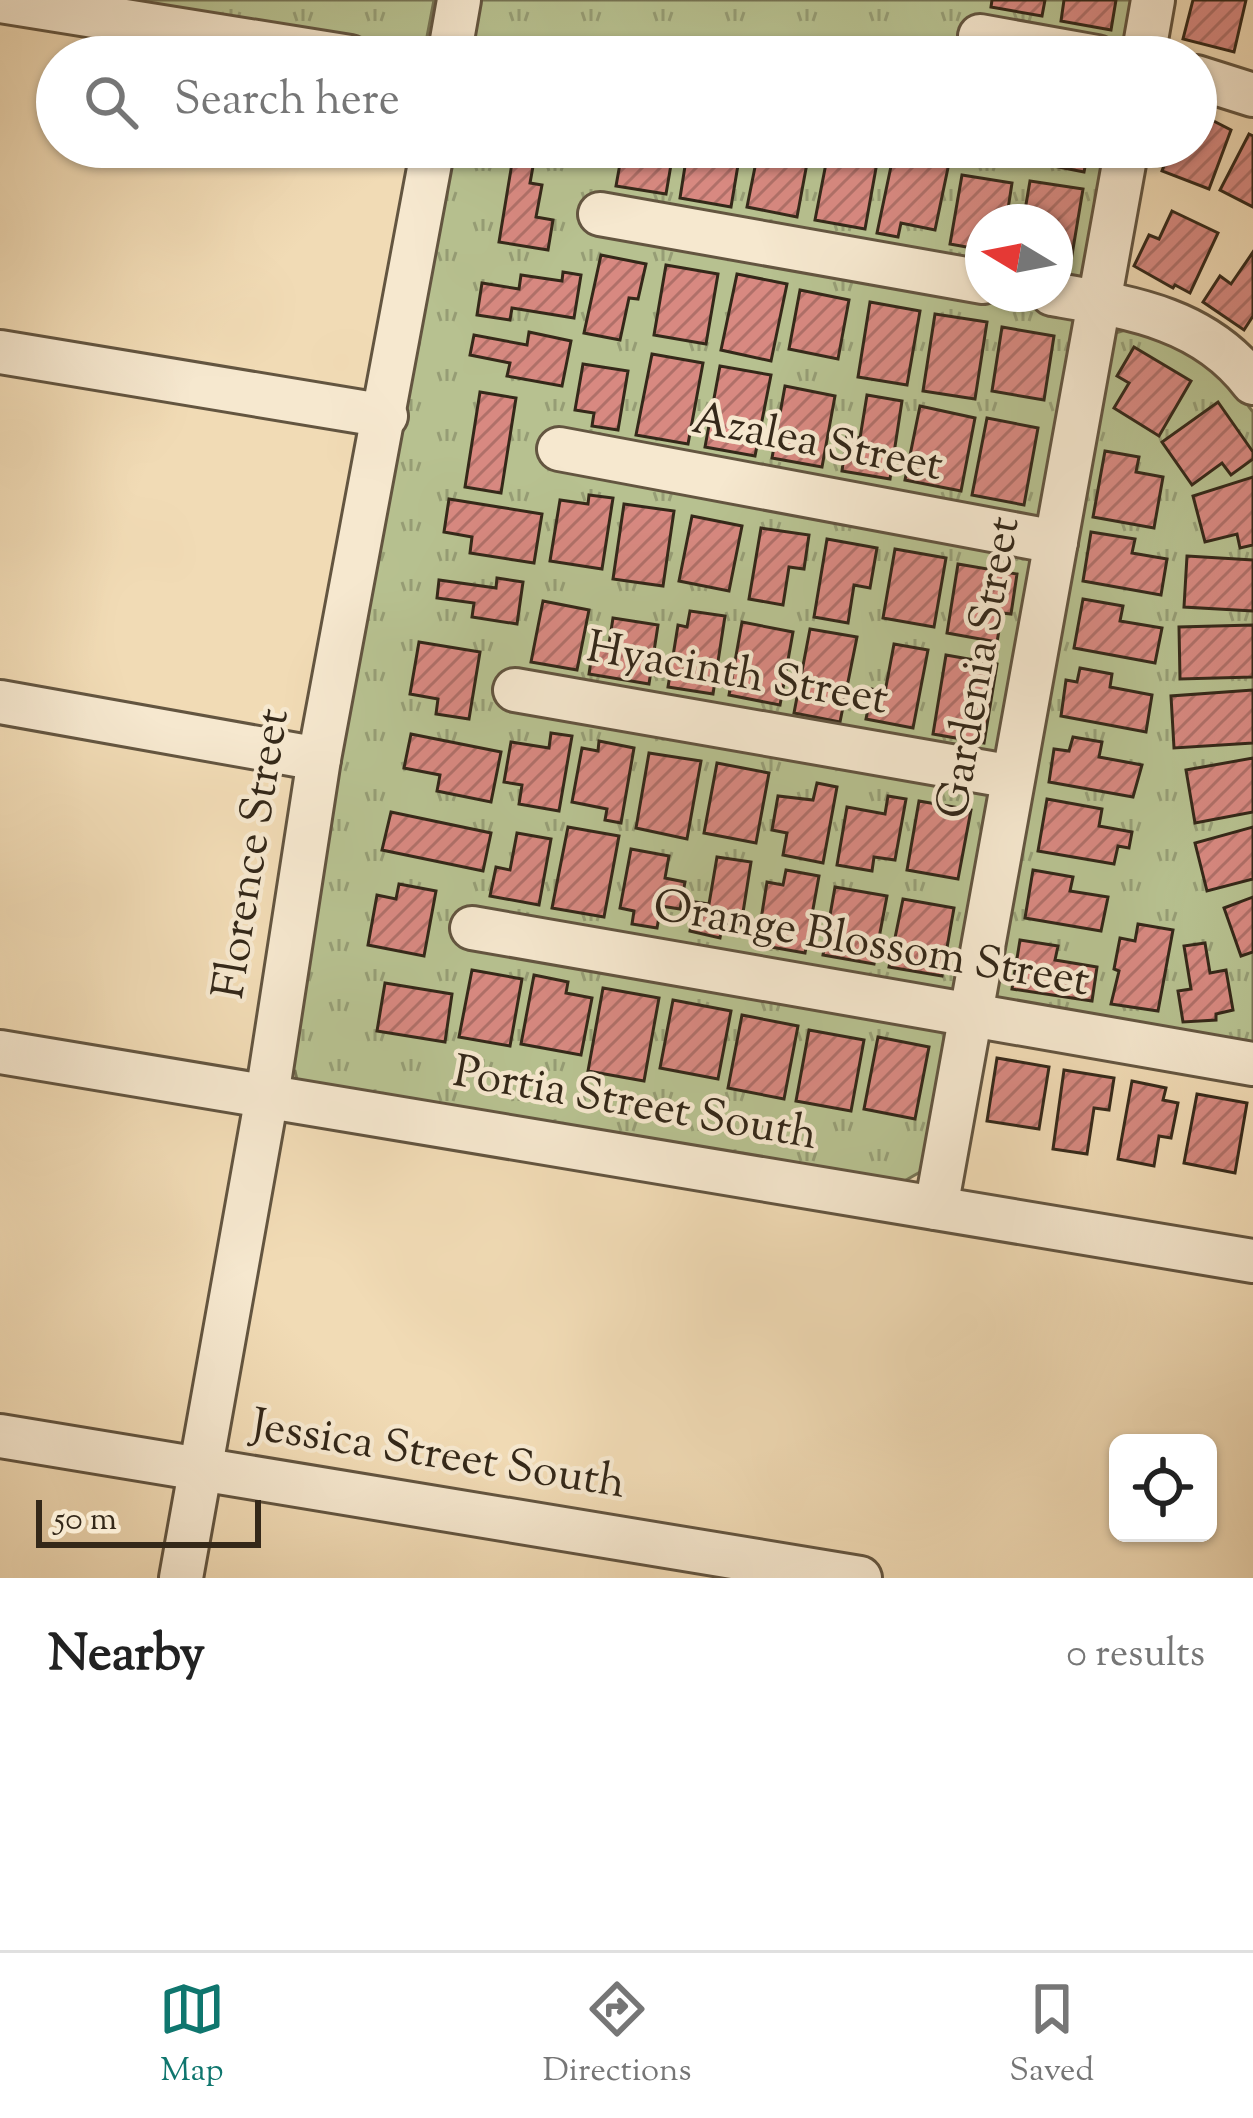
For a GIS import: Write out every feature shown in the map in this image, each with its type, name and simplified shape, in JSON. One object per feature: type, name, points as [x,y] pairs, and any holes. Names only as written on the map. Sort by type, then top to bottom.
[{"type":"street","points":[[453,36],[460,0]]},
{"type":"street","points":[[1147,36],[1153,0]]},
{"type":"street","points":[[0,2],[216,36]]},
{"type":"street","points":[[1217,83],[1253,95]]},
{"type":"street","name":"Florence Street","points":[[181,1578],[267,1096],[319,759],[430,168]]},
{"type":"street","name":"Gardenia Street","points":[[936,1208],[1123,168]]},
{"type":"street","points":[[600,214],[965,279]]},
{"type":"street","points":[[1073,298],[1136,309],[1189,328],[1218,347],[1253,383]]},
{"type":"street","points":[[0,352],[386,416]]},
{"type":"street","name":"Azalea Street","points":[[559,449],[1056,542]]},
{"type":"street","name":"Hyacinth Street","points":[[515,690],[1013,777]]},
{"type":"street","points":[[0,702],[319,759]]},
{"type":"street","name":"Orange Blossom Street","points":[[472,928],[1253,1064]]},
{"type":"street","name":"Portia Street South","points":[[0,1052],[1253,1261]]},
{"type":"street","name":"Jessica Street South","points":[[0,1436],[860,1578]]},
{"type":"green space","points":[[85,0],[434,0],[427,36],[306,36]]},
{"type":"green space","points":[[474,0],[1136,0],[1129,36],[467,36]]},
{"type":"green space","points":[[443,168],[1105,168],[927,1168],[894,1187],[298,1084],[295,1071],[288,1070],[286,1046]]},
{"type":"green space","points":[[1132,328],[1200,360],[1253,412],[1253,1053],[999,1001],[993,993],[1112,334]]},
{"type":"building","points":[[992,0],[1045,0],[1042,16],[991,7]]},
{"type":"building","points":[[1064,0],[1116,0],[1111,30],[1061,21]]},
{"type":"building","points":[[1193,0],[1246,0],[1234,52],[1217,48],[1217,36],[1184,36]]},
{"type":"building","points":[[1217,123],[1231,130],[1217,168]]},
{"type":"building","points":[[1249,134],[1253,136],[1253,207],[1220,190]]},
{"type":"building","points":[[511,168],[533,168],[530,183],[542,185],[536,217],[553,220],[548,250],[499,242]]},
{"type":"building","points":[[619,168],[670,168],[666,194],[616,186]]},
{"type":"building","points":[[685,168],[738,168],[731,207],[680,198]]},
{"type":"building","points":[[755,168],[806,168],[797,217],[747,207]]},
{"type":"building","points":[[825,168],[876,168],[865,229],[815,220]]},
{"type":"building","points":[[891,168],[948,168],[935,230],[901,223],[898,237],[877,233]]},
{"type":"building","points":[[1163,168],[1217,168],[1209,189]]},
{"type":"building","points":[[962,175],[1012,183],[1009,204],[965,204],[965,247],[950,244]]},
{"type":"building","points":[[1030,181],[1083,189],[1073,249],[1073,204],[1026,204]]},
{"type":"building","points":[[1172,211],[1218,233],[1190,293],[1134,266],[1149,235],[1159,239]]},
{"type":"building","points":[[1253,252],[1253,316],[1244,330],[1203,302],[1220,276],[1231,284]]},
{"type":"building","points":[[601,255],[646,264],[638,299],[629,298],[620,340],[584,333]]},
{"type":"building","points":[[666,265],[718,274],[706,344],[654,335]]},
{"type":"building","points":[[563,272],[581,275],[574,318],[512,308],[510,320],[477,315],[482,283],[519,289],[521,275],[562,281]]},
{"type":"building","points":[[737,274],[787,284],[771,361],[721,350]]},
{"type":"building","points":[[800,290],[849,300],[838,359],[789,349]]},
{"type":"building","points":[[870,302],[920,311],[907,385],[858,377]]},
{"type":"building","points":[[935,314],[987,322],[975,399],[923,391]]},
{"type":"building","points":[[1002,327],[1054,336],[1044,400],[992,391]]},
{"type":"building","points":[[529,332],[571,341],[562,386],[507,376],[510,363],[470,355],[474,335],[527,345]]},
{"type":"building","points":[[1134,347],[1191,381],[1159,436],[1114,408],[1129,383],[1117,376]]},
{"type":"building","points":[[652,354],[703,363],[688,444],[636,435]]},
{"type":"building","points":[[583,364],[628,371],[618,430],[592,426],[594,413],[575,410]]},
{"type":"building","points":[[720,366],[771,375],[755,456],[705,447]]},
{"type":"building","points":[[785,386],[835,396],[822,467],[772,458]]},
{"type":"building","points":[[480,392],[516,398],[501,493],[465,487]]},
{"type":"building","points":[[867,395],[902,401],[890,479],[842,471],[847,435],[860,438]]},
{"type":"building","points":[[1218,402],[1253,452],[1253,459],[1231,475],[1222,463],[1192,485],[1162,442]]},
{"type":"building","points":[[920,406],[975,418],[961,491],[905,480]]},
{"type":"building","points":[[987,418],[1038,428],[1024,505],[972,495]]},
{"type":"building","points":[[1105,451],[1139,457],[1136,472],[1163,477],[1154,528],[1093,517]]},
{"type":"building","points":[[1253,477],[1253,545],[1240,548],[1237,534],[1205,542],[1193,496]]},
{"type":"building","points":[[589,495],[613,498],[602,569],[550,561],[560,500],[588,504]]},
{"type":"building","points":[[449,499],[542,514],[534,563],[470,553],[472,537],[444,532]]},
{"type":"building","points":[[624,504],[674,511],[663,586],[613,579]]},
{"type":"building","points":[[692,516],[742,526],[729,591],[679,581]]},
{"type":"building","points":[[761,528],[809,535],[804,569],[789,567],[783,605],[749,599]]},
{"type":"building","points":[[1091,532],[1135,539],[1132,553],[1167,559],[1161,595],[1083,581]]},
{"type":"building","points":[[827,539],[877,548],[870,588],[854,585],[848,623],[814,617]]},
{"type":"building","points":[[895,549],[946,558],[934,627],[883,618]]},
{"type":"building","points":[[1187,556],[1253,560],[1253,611],[1184,607]]},
{"type":"building","points":[[958,564],[1017,574],[1011,614],[1002,613],[997,642],[947,633]]},
{"type":"building","points":[[497,578],[523,582],[517,624],[472,617],[474,603],[437,598],[439,580],[496,588]]},
{"type":"building","points":[[1083,599],[1123,606],[1120,621],[1162,628],[1155,663],[1074,648]]},
{"type":"building","points":[[543,601],[589,610],[577,670],[531,662]]},
{"type":"building","points":[[690,611],[725,616],[713,694],[668,687],[678,625],[687,627]]},
{"type":"building","points":[[613,618],[658,625],[649,684],[589,674],[594,641],[609,644]]},
{"type":"building","points":[[742,622],[793,632],[780,705],[729,695]]},
{"type":"building","points":[[1253,625],[1253,677],[1180,679],[1179,627]]},
{"type":"building","points":[[810,629],[857,637],[840,722],[794,713]]},
{"type":"building","points":[[419,642],[480,652],[469,719],[436,714],[438,699],[410,694]]},
{"type":"building","points":[[894,644],[928,650],[913,728],[866,719],[872,689],[885,692]]},
{"type":"building","points":[[946,655],[997,664],[984,743],[933,734]]},
{"type":"building","points":[[1080,668],[1112,674],[1110,687],[1152,695],[1146,732],[1061,716],[1066,680],[1077,682]]},
{"type":"building","points":[[1253,690],[1253,743],[1174,748],[1171,696]]},
{"type":"building","points":[[551,733],[572,736],[559,811],[519,804],[522,785],[504,782],[511,742],[549,748]]},
{"type":"building","points":[[411,734],[501,752],[491,802],[437,791],[440,775],[404,768]]},
{"type":"building","points":[[1073,737],[1102,742],[1099,757],[1142,765],[1133,797],[1049,782],[1054,749],[1069,751]]},
{"type":"building","points":[[599,741],[634,748],[621,823],[605,820],[607,809],[572,802],[582,748],[598,751]]},
{"type":"building","points":[[649,753],[701,761],[687,839],[636,828]]},
{"type":"building","points":[[1253,758],[1253,812],[1195,823],[1186,770]]},
{"type":"building","points":[[717,763],[769,773],[756,843],[704,833]]},
{"type":"building","points":[[817,783],[837,787],[823,863],[783,855],[787,833],[772,830],[778,796],[813,800]]},
{"type":"building","points":[[888,796],[906,799],[895,860],[874,857],[872,871],[837,865],[847,807],[885,814]]},
{"type":"building","points":[[1047,799],[1102,809],[1099,826],[1132,832],[1129,848],[1118,846],[1114,864],[1038,851]]},
{"type":"building","points":[[919,801],[971,810],[958,879],[907,870]]},
{"type":"building","points":[[391,812],[491,833],[483,871],[382,850]]},
{"type":"building","points":[[568,827],[619,836],[604,917],[552,908]]},
{"type":"building","points":[[1253,827],[1253,879],[1207,891],[1195,843]]},
{"type":"building","points":[[517,833],[551,839],[539,905],[490,896],[496,867],[510,870]]},
{"type":"building","points":[[631,849],[669,856],[665,878],[685,882],[680,909],[661,906],[657,928],[632,924],[634,911],[620,908]]},
{"type":"building","points":[[717,857],[751,862],[741,925],[723,923],[720,938],[690,931],[695,902],[709,904]]},
{"type":"building","points":[[786,870],[819,876],[805,953],[771,947],[773,935],[759,932],[767,882],[783,885]]},
{"type":"building","points":[[1033,870],[1073,877],[1070,891],[1108,897],[1101,931],[1025,918]]},
{"type":"building","points":[[399,884],[436,891],[424,956],[368,945],[377,895],[396,899]]},
{"type":"building","points":[[835,887],[887,896],[874,964],[823,955]]},
{"type":"building","points":[[1253,897],[1253,952],[1241,956],[1224,908]]},
{"type":"building","points":[[903,899],[954,908],[942,976],[889,967]]},
{"type":"building","points":[[1138,924],[1173,930],[1158,1011],[1111,1004],[1120,938],[1135,941]]},
{"type":"building","points":[[1020,940],[1058,946],[1055,960],[1097,967],[1092,1001],[1012,989]]},
{"type":"building","points":[[1205,943],[1210,973],[1226,970],[1233,1010],[1216,1014],[1216,1020],[1183,1022],[1178,991],[1191,989],[1184,946]]},
{"type":"building","points":[[472,970],[522,979],[510,1046],[459,1037]]},
{"type":"building","points":[[534,975],[568,982],[566,993],[592,998],[581,1055],[521,1044]]},
{"type":"building","points":[[385,983],[452,994],[445,1042],[377,1031]]},
{"type":"building","points":[[603,988],[659,998],[644,1081],[588,1071]]},
{"type":"building","points":[[673,1000],[731,1011],[718,1079],[660,1068]]},
{"type":"building","points":[[742,1015],[798,1026],[784,1099],[728,1088]]},
{"type":"building","points":[[809,1030],[864,1040],[851,1111],[796,1101]]},
{"type":"building","points":[[878,1037],[929,1047],[915,1119],[864,1109]]},
{"type":"building","points":[[997,1058],[1049,1067],[1039,1129],[987,1121]]},
{"type":"building","points":[[1064,1070],[1114,1078],[1109,1110],[1094,1108],[1087,1154],[1053,1149]]},
{"type":"building","points":[[1132,1081],[1166,1088],[1163,1100],[1178,1103],[1171,1138],[1159,1136],[1154,1166],[1118,1159]]},
{"type":"building","points":[[1197,1094],[1247,1103],[1235,1173],[1184,1163]]}]
